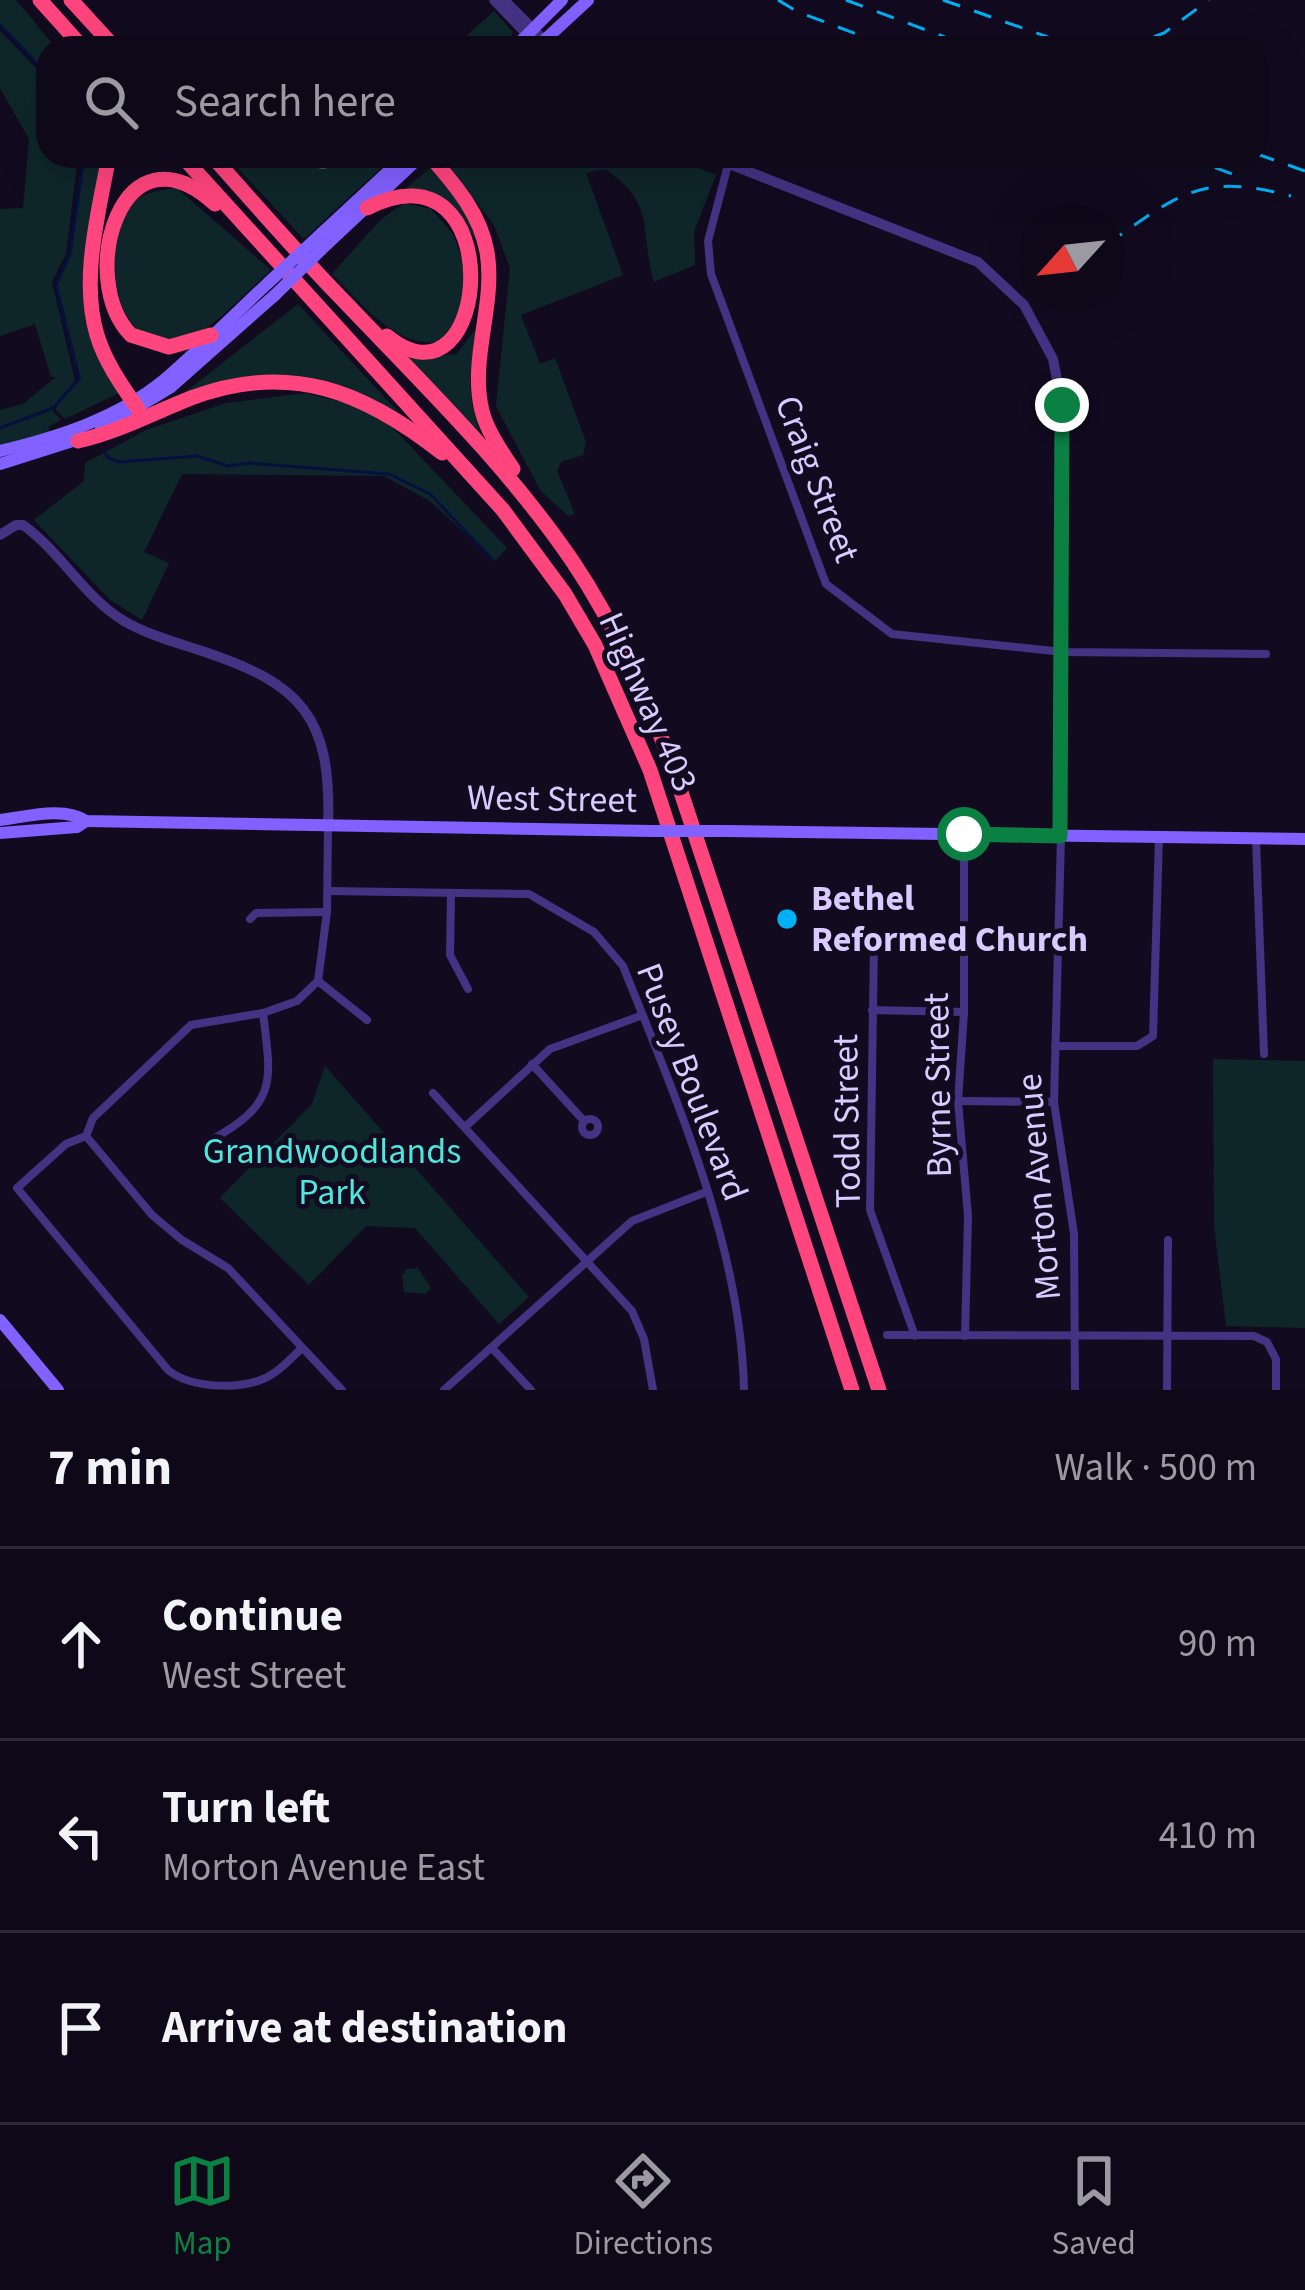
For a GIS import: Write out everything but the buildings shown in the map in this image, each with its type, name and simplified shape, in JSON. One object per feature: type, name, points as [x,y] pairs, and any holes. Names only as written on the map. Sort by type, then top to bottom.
[{"type":"highway","points":[[37,0],[61,36]]},
{"type":"highway","points":[[37,0],[72,36]]},
{"type":"highway","points":[[76,5],[107,36]]},
{"type":"highway","points":[[107,168],[95,235],[93,320],[104,355],[135,405]]},
{"type":"highway","name":"Highway 403","points":[[193,168],[502,510],[565,594],[595,645],[650,770],[852,1390]]},
{"type":"highway","name":"Highway 403","points":[[223,168],[485,448],[538,513],[593,594],[645,695],[879,1390]]},
{"type":"highway","points":[[440,168],[468,202],[482,231],[489,271],[478,368],[482,410],[538,513]]},
{"type":"highway","points":[[211,335],[180,346],[158,346],[131,335],[119,320],[110,289],[109,259],[118,211],[130,193],[155,179],[181,181],[209,199],[277,259]]},
{"type":"highway","points":[[337,294],[393,341],[420,351],[437,348],[456,335],[468,313],[467,248],[445,209],[427,199],[404,195],[367,208]]},
{"type":"highway","points":[[77,441],[109,434],[229,387],[267,382],[313,385],[367,402],[398,419],[444,454],[502,510]]},
{"type":"main road","points":[[526,36],[562,0]]},
{"type":"main road","points":[[552,36],[588,0]]},
{"type":"main road","points":[[0,464],[77,441],[170,387],[393,168]]},
{"type":"main road","points":[[325,238],[367,208],[409,168]]},
{"type":"main road","points":[[0,451],[135,405],[211,335],[272,289]]},
{"type":"main road","name":"West Street","points":[[0,820],[77,815],[86,821],[328,826],[1305,839]]},
{"type":"main road","name":"West Street","points":[[0,833],[77,827],[86,821]]},
{"type":"main road","points":[[0,1320],[58,1390]]},
{"type":"street","points":[[494,0],[531,31]]},
{"type":"street","points":[[504,0],[535,36]]},
{"type":"street","name":"Craig Street","points":[[727,168],[708,241],[711,274],[826,584],[892,634],[1063,652],[1266,654]]},
{"type":"street","points":[[736,168],[978,262],[1024,305],[1053,359],[1062,405],[1060,836]]},
{"type":"street","points":[[0,535],[23,526],[125,622],[245,665],[283,687],[304,709],[322,743],[327,775],[328,891],[318,981],[297,1001],[191,1025],[93,1118],[86,1136],[66,1144],[17,1188],[168,1370],[186,1382],[251,1383],[274,1373],[302,1348]]},
{"type":"street","name":"Byrne Street","points":[[964,834],[964,1012],[958,1101],[968,1216],[965,1336]]},
{"type":"street","name":"Morton Avenue","points":[[1060,836],[1054,1102],[1074,1234],[1075,1390]]},
{"type":"street","points":[[1055,1046],[1137,1046],[1153,1036],[1159,837]]},
{"type":"street","points":[[1256,838],[1264,1054]]},
{"type":"street","name":"Pusey Boulevard","points":[[328,891],[529,894],[594,932],[623,966],[731,1267],[744,1390]]},
{"type":"street","points":[[451,895],[450,955],[468,989]]},
{"type":"street","points":[[250,919],[256,913],[327,912]]},
{"type":"street","name":"Todd Street","points":[[831,942],[874,942],[870,1210],[915,1336]]},
{"type":"street","points":[[318,981],[367,1020]]},
{"type":"street","points":[[872,1010],[964,1012]]},
{"type":"street","points":[[212,1140],[256,1108],[271,1078],[263,1012]]},
{"type":"street","points":[[465,1126],[550,1049],[643,1016]]},
{"type":"street","points":[[532,1064],[584,1121]]},
{"type":"street","points":[[434,1093],[632,1311],[644,1339],[652,1390]]},
{"type":"street","points":[[958,1101],[1054,1102]]},
{"type":"street","points":[[86,1136],[152,1215],[229,1268],[341,1390]]},
{"type":"street","points":[[443,1390],[632,1221],[706,1192]]},
{"type":"street","points":[[1167,1390],[1168,1240]]},
{"type":"street","points":[[887,1335],[1254,1336],[1267,1342],[1276,1359],[1276,1390]]},
{"type":"street","points":[[493,1348],[531,1390]]},
{"type":"green space","points":[[0,0],[16,0],[46,36],[36,36],[36,61],[0,24]]},
{"type":"green space","points":[[494,11],[512,31],[512,36],[466,36]]},
{"type":"green space","points":[[0,31],[36,68],[36,168],[77,168],[66,254],[52,282],[75,381],[52,408],[0,427],[0,410],[23,404],[56,377],[51,377],[35,324],[0,336],[0,209],[23,208],[29,139],[0,88]]},
{"type":"green space","points":[[82,168],[99,168],[85,262],[119,393],[65,419],[57,405],[81,379],[57,285],[71,254]]},
{"type":"green space","points":[[237,168],[381,168],[304,239]]},
{"type":"green space","points":[[430,168],[466,211],[478,244],[448,207],[405,189]]},
{"type":"green space","points":[[450,168],[698,168],[716,175],[694,232],[695,265],[654,282],[643,219],[632,194],[605,169],[586,173],[623,275],[521,315],[540,364],[555,358],[586,442],[583,455],[561,462],[557,471],[575,514],[568,516],[540,490],[496,406],[510,268],[494,225]]},
{"type":"green space","points":[[177,188],[271,270],[194,336],[158,341],[139,331],[125,313],[115,264],[117,239],[133,202],[148,193]]},
{"type":"green space","points":[[405,203],[431,209],[453,234],[463,262],[466,300],[442,342],[425,342],[395,331],[332,274],[382,218]]},
{"type":"green space","points":[[298,304],[402,416],[319,381],[175,400]]},
{"type":"green space","points":[[479,324],[470,385],[485,445],[408,359],[457,354]]},
{"type":"green space","points":[[305,393],[377,411],[507,548],[495,561],[430,501],[384,476],[182,474],[144,552],[169,563],[142,620],[109,599],[34,520],[84,481],[85,463],[146,430],[226,403]]},
{"type":"green space","points":[[52,410],[61,420],[49,426],[49,434],[0,447],[0,429]]},
{"type":"green space","points":[[1213,1059],[1305,1061],[1305,1328],[1226,1326],[1214,1225]]},
{"type":"green space","name":"Grandwoodlands Park","points":[[325,1066],[529,1297],[499,1324],[415,1228],[366,1226],[309,1285],[220,1198],[312,1104]]},
{"type":"green space","points":[[418,1268],[431,1288],[426,1294],[404,1292],[402,1276],[407,1269]]},
{"type":"waterway","points":[[0,25],[36,62]]},
{"type":"waterway","points":[[0,428],[53,408],[79,379],[56,285],[70,254],[82,168]]},
{"type":"waterway","points":[[104,451],[119,462],[197,456],[228,466],[249,463],[389,474],[430,494],[492,559]]},
{"type":"railway","points":[[778,0],[862,36]]},
{"type":"railway","points":[[846,0],[942,36]]},
{"type":"railway","points":[[943,0],[1045,36]]},
{"type":"railway","points":[[1156,36],[1209,0]]},
{"type":"railway","points":[[1269,158],[1305,171]]},
{"type":"railway","points":[[1216,168],[1243,178]]},
{"type":"railway","points":[[1125,232],[1173,201],[1212,187],[1291,196]]},
{"type":"place","name":"Bethel Reformed Church","points":[[787,919]]},
{"type":"route","points":[[964,834],[1060,836],[1062,405]]}]
